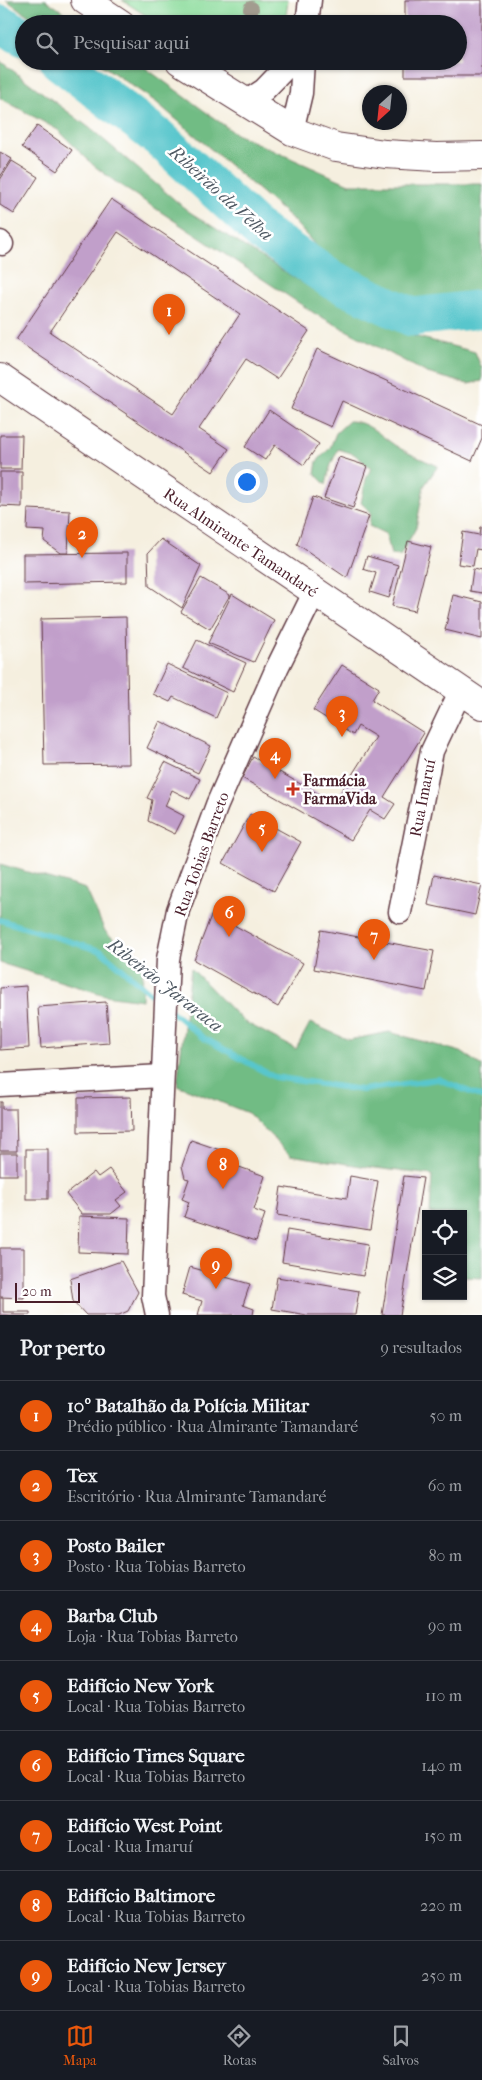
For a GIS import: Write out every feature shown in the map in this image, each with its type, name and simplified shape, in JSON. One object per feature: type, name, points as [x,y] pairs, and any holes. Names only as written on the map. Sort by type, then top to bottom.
[{"type":"main road","points":[[86,0],[108,15]]},
{"type":"main road","points":[[194,70],[292,131],[336,147],[385,154],[436,157],[482,156]]},
{"type":"main road","name":"Rua Almirante Tamandaré","points":[[0,378],[471,698]]},
{"type":"street","points":[[308,15],[310,0]]},
{"type":"street","points":[[246,102],[264,90],[283,70]]},
{"type":"street","points":[[292,131],[301,93],[302,70]]},
{"type":"street","name":"Rua Tobias Barreto","points":[[157,1315],[153,1296],[164,1030],[168,959],[178,910],[218,805],[277,668],[315,591]]},
{"type":"street","name":"Rua Imaruí","points":[[400,912],[432,751],[471,698]]},
{"type":"street","points":[[0,1084],[162,1076]]},
{"type":"green space","points":[[6,0],[46,0],[68,15],[28,15]]},
{"type":"green space","points":[[122,0],[288,0],[286,15],[145,15]]},
{"type":"green space","points":[[0,61],[91,129],[188,211],[312,289],[406,334],[475,352],[482,369],[482,381],[468,384],[427,373],[314,313],[117,183],[93,165],[58,130],[0,98]]},
{"type":"green space","points":[[109,70],[148,70],[236,134],[349,184],[482,184],[482,299],[420,302],[326,257],[290,217],[156,102]]},
{"type":"green space","points":[[349,421],[366,425],[400,449],[438,466],[424,486],[416,528],[400,556],[391,555],[386,534],[369,526],[371,512],[361,503],[366,479],[371,468],[354,454],[338,449],[330,467],[326,485],[315,474],[317,461],[330,448],[336,433]]},
{"type":"green space","points":[[0,864],[86,889],[105,931],[143,967],[142,1000],[105,995],[0,963]]},
{"type":"green space","points":[[191,968],[243,1021],[296,1049],[310,1023],[349,1040],[389,1032],[461,1052],[482,1066],[482,1278],[467,1277],[467,1210],[430,1210],[432,1175],[290,1155],[248,1113],[177,1085]]},
{"type":"building","points":[[405,0],[482,0],[482,76],[405,76],[405,70],[467,70],[467,15],[405,15]]},
{"type":"building","points":[[37,126],[72,150],[57,171],[22,147]]},
{"type":"building","points":[[0,152],[12,159],[0,177]]},
{"type":"building","points":[[12,161],[38,177],[14,214],[0,205],[0,180]]},
{"type":"building","points":[[111,199],[309,331],[277,379],[246,359],[199,429],[229,449],[213,472],[16,340]],"holes":[[[118,232],[240,314],[173,414],[50,332]]]},
{"type":"building","points":[[317,349],[482,425],[482,438],[472,461],[342,401],[331,427],[291,409]]},
{"type":"building","points":[[269,410],[319,444],[304,465],[275,445],[265,460],[245,447]]},
{"type":"building","points":[[0,435],[22,435],[21,469],[0,469]]},
{"type":"building","points":[[339,457],[367,466],[353,508],[324,498]]},
{"type":"building","points":[[0,472],[22,472],[22,507],[0,506]]},
{"type":"building","points":[[313,497],[369,516],[347,578],[297,544]]},
{"type":"building","points":[[28,509],[70,511],[68,553],[60,553],[44,541],[45,531],[27,530]]},
{"type":"building","points":[[480,527],[482,527],[482,550],[476,549],[473,566],[458,564],[463,532],[479,535]]},
{"type":"building","points":[[161,539],[201,566],[182,608],[149,586],[148,553]]},
{"type":"building","points":[[408,541],[431,547],[415,611],[392,606]]},
{"type":"building","points":[[127,553],[127,582],[23,584],[23,554]]},
{"type":"building","points":[[367,556],[398,565],[389,598],[370,592],[376,573],[363,569]]},
{"type":"building","points":[[473,569],[482,571],[482,593],[470,591]]},
{"type":"building","points":[[201,578],[230,595],[210,629],[181,612]]},
{"type":"building","points":[[232,594],[274,620],[254,662],[208,643]]},
{"type":"building","points":[[453,595],[482,602],[482,639],[445,630]]},
{"type":"building","points":[[126,617],[129,764],[44,765],[41,619]]},
{"type":"building","points":[[197,640],[246,663],[233,692],[183,668]]},
{"type":"building","points":[[167,664],[227,693],[216,718],[173,697],[170,702],[153,694]]},
{"type":"building","points":[[342,665],[379,688],[372,700],[424,733],[384,797],[395,804],[385,819],[370,810],[351,840],[242,778],[253,757],[334,803],[376,737],[358,726],[353,735],[313,710]]},
{"type":"building","points":[[160,721],[211,746],[198,773],[147,748]]},
{"type":"building","points":[[165,762],[200,779],[190,799],[172,790],[165,806],[184,816],[175,834],[148,821],[152,800],[147,798]]},
{"type":"building","points":[[250,814],[301,842],[274,891],[223,863]]},
{"type":"building","points":[[434,875],[482,885],[475,915],[428,905]]},
{"type":"building","points":[[212,913],[303,963],[278,1007],[194,960]]},
{"type":"building","points":[[321,930],[434,951],[426,991],[314,969]]},
{"type":"building","points":[[26,986],[29,1048],[0,1050],[0,988]]},
{"type":"building","points":[[106,1002],[109,1043],[41,1048],[38,1007]]},
{"type":"building","points":[[131,1097],[132,1131],[78,1132],[78,1098]]},
{"type":"building","points":[[0,1102],[2,1102],[2,1109],[16,1109],[17,1151],[0,1151]]},
{"type":"building","points":[[191,1140],[223,1151],[219,1160],[265,1176],[254,1210],[265,1214],[256,1241],[184,1217],[189,1202],[182,1199],[189,1179],[185,1178],[182,1166]]},
{"type":"building","points":[[26,1149],[48,1149],[48,1199],[26,1199]]},
{"type":"building","points":[[0,1153],[17,1153],[17,1175],[0,1175]]},
{"type":"building","points":[[109,1169],[127,1192],[116,1200],[121,1206],[111,1214],[82,1214],[66,1194],[94,1172],[98,1177]]},
{"type":"building","points":[[350,1176],[378,1181],[370,1230],[277,1215],[281,1187],[347,1198]]},
{"type":"building","points":[[404,1176],[423,1178],[400,1315],[382,1315]]},
{"type":"building","points":[[79,1216],[129,1218],[128,1254],[78,1252]]},
{"type":"building","points":[[287,1230],[368,1244],[363,1276],[282,1262]]},
{"type":"building","points":[[0,1248],[24,1248],[24,1298],[0,1297]]},
{"type":"building","points":[[121,1261],[138,1292],[128,1311],[119,1315],[86,1315],[73,1301],[70,1279]]},
{"type":"building","points":[[190,1267],[250,1284],[243,1305],[254,1309],[253,1315],[198,1315],[202,1301],[182,1295]]},
{"type":"building","points":[[277,1277],[359,1291],[355,1315],[307,1315],[272,1309]]},
{"type":"building","points":[[0,1298],[3,1298],[3,1312],[30,1312],[30,1315],[0,1315]]},
{"type":"waterway","name":"Ribeirão da Velha","points":[[0,24],[15,32]]},
{"type":"waterway","name":"Ribeirão da Velha","points":[[71,70],[159,138],[261,232],[331,279],[412,317],[482,309]]},
{"type":"waterway","name":"Ribeirão Jararaca","points":[[0,920],[101,951],[162,1003]]},
{"type":"waterway","name":"Ribeirão Jararaca","points":[[171,1011],[202,1037],[274,1077],[362,1090],[438,1079],[482,1097]]},
{"type":"place","name":"10º Batalhão da Polícia Militar","points":[[169,335]]},
{"type":"place","name":"Tex","points":[[82,558]]},
{"type":"place","name":"Posto Bailer","points":[[342,737]]},
{"type":"place","name":"Barba Club","points":[[275,779]]},
{"type":"place","name":"Farmácia FarmaVida","points":[[293,789]]},
{"type":"place","name":"Edifício New York","points":[[262,852]]},
{"type":"place","name":"Edifício Times Square","points":[[229,937]]},
{"type":"place","name":"Edifício West Point","points":[[374,960]]},
{"type":"place","name":"Edifício Baltimore","points":[[223,1189]]},
{"type":"place","name":"Edifício New Jersey","points":[[216,1289]]}]
